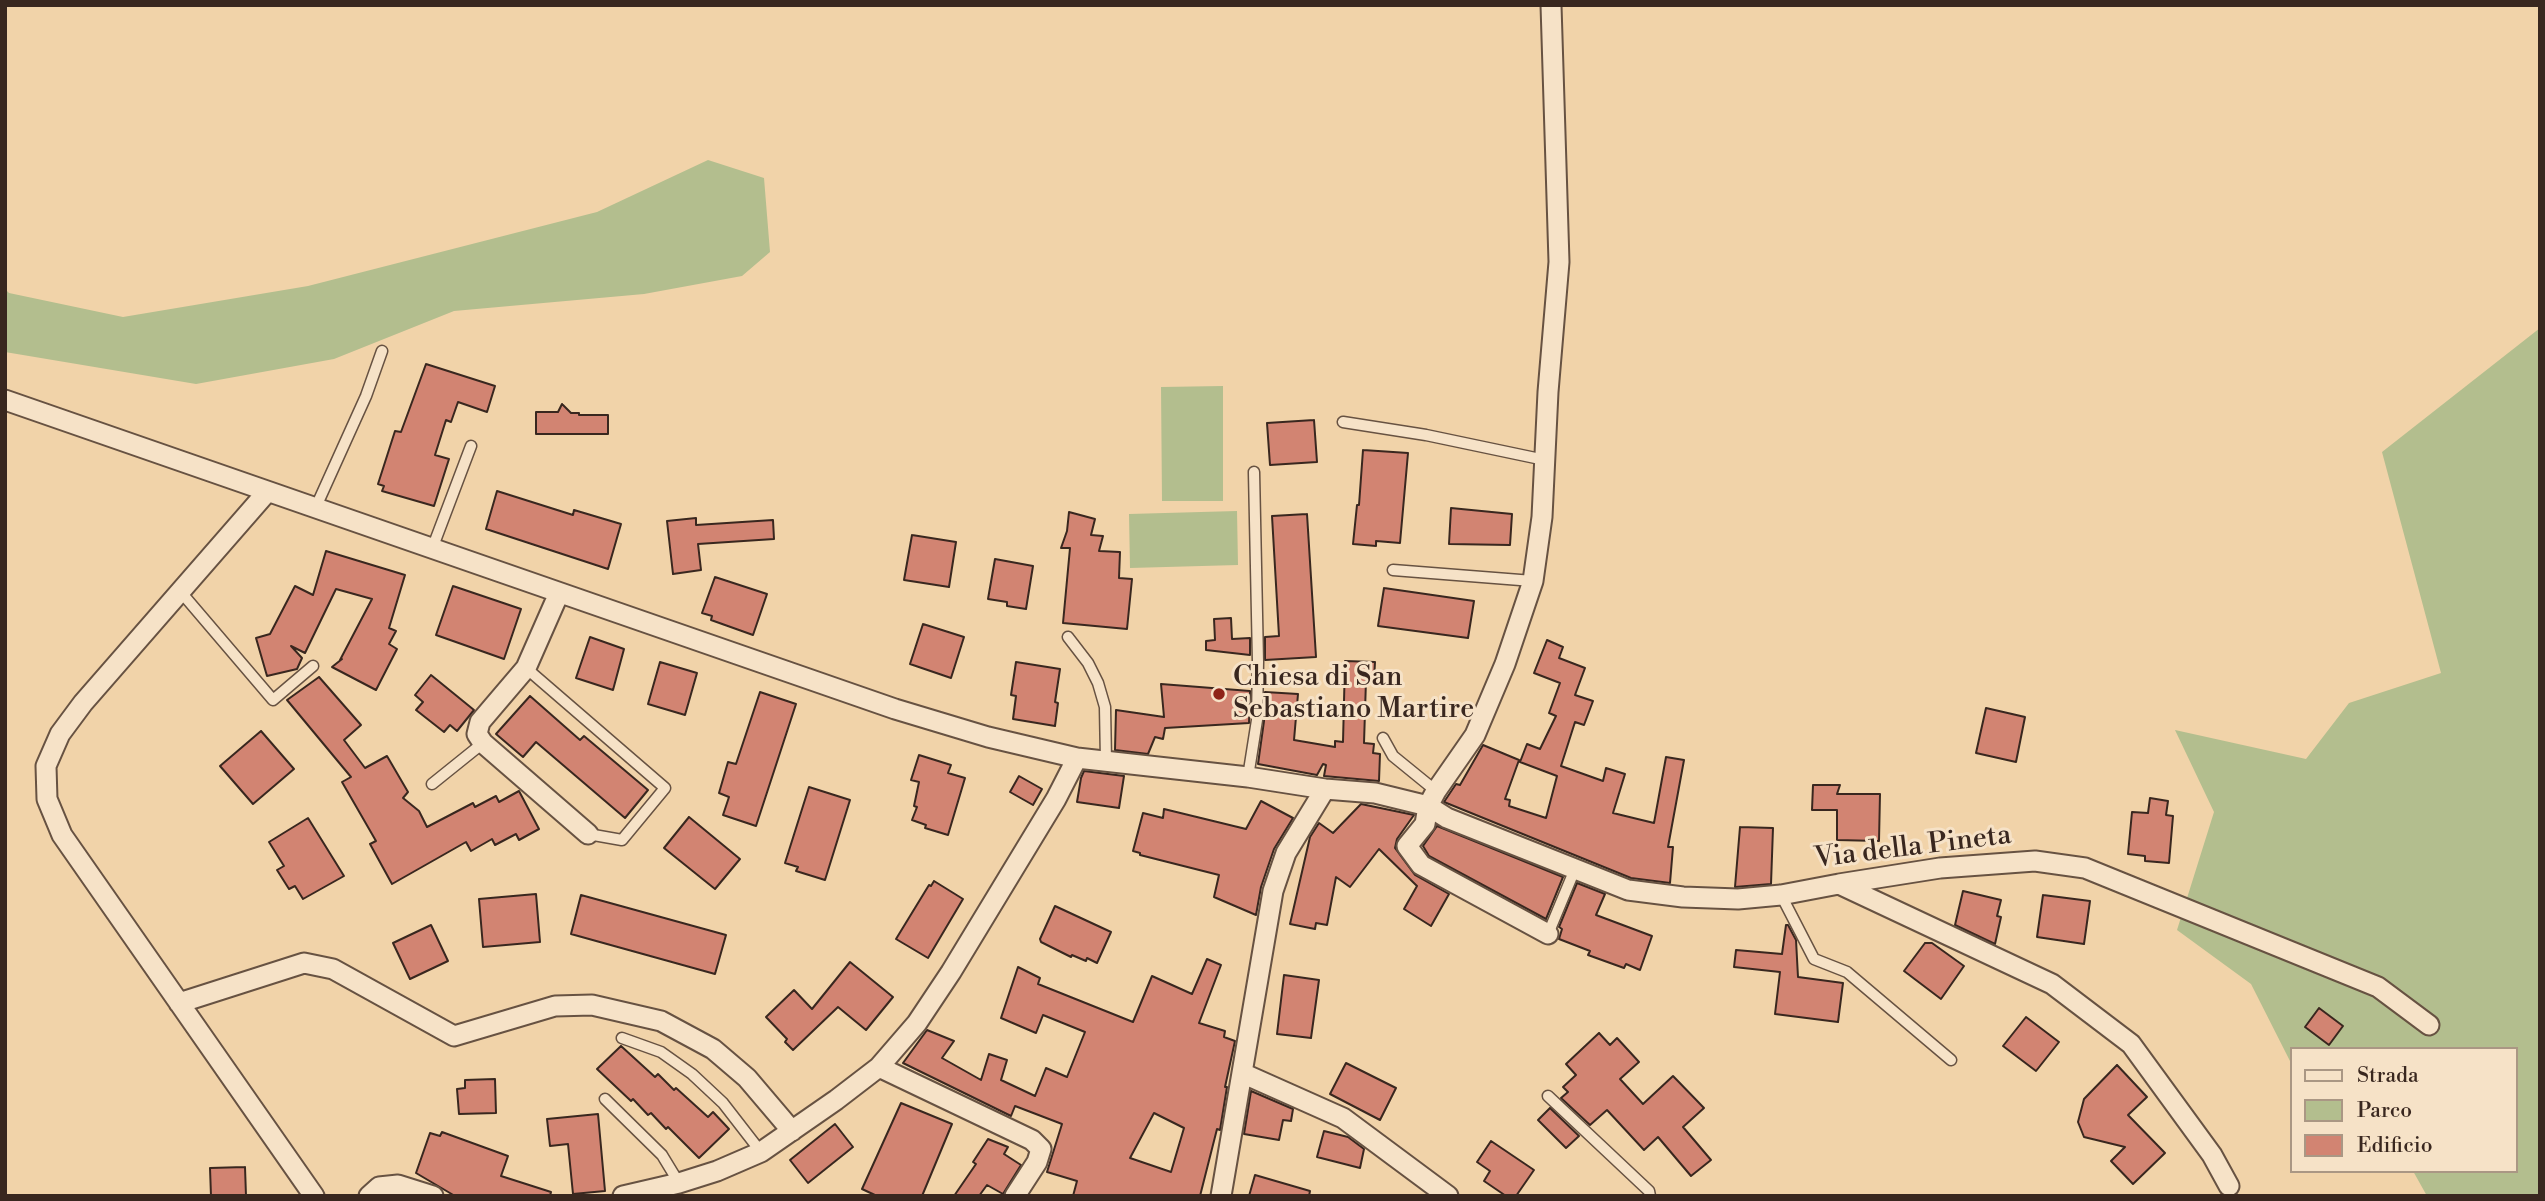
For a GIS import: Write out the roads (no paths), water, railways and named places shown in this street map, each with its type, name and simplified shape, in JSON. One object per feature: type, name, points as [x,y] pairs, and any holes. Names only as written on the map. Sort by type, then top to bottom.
[{"type":"street","points":[[1548,934],[1421,865],[1407,846],[1425,824],[1432,799],[1475,735],[1505,664],[1533,581],[1542,517],[1559,262],[1551,5]]},
{"type":"street","name":"Via della Pineta","points":[[5,400],[895,709],[988,737],[1077,758],[1248,777],[1325,789],[1432,799],[1447,818],[1628,890],[1683,897],[1738,899],[1781,895],[1941,868],[2035,861],[2085,868],[2378,987],[2429,1025]]},
{"type":"street","points":[[267,492],[60,734],[46,766],[47,799],[62,835],[314,1196]]},
{"type":"street","points":[[559,593],[526,668],[480,722],[477,734],[588,834]]},
{"type":"street","points":[[623,1196],[645,1194],[717,1171],[761,1152],[879,1067],[917,1023],[951,972],[1056,799],[1077,758]]},
{"type":"street","points":[[1222,1196],[1273,891],[1286,853],[1325,789]]},
{"type":"street","points":[[1839,884],[2052,984],[2131,1044],[2212,1155],[2229,1186]]},
{"type":"street","points":[[179,1003],[304,963],[333,969],[454,1036],[555,1006],[592,1005],[660,1021],[713,1049],[747,1078],[792,1131]]},
{"type":"street","points":[[879,1067],[1032,1140],[1041,1149],[1037,1162],[1015,1196]]},
{"type":"street","points":[[1242,1073],[1343,1118],[1448,1196]]},
{"type":"street","points":[[369,1196],[379,1187],[398,1185],[433,1196]]},
{"type":"lane","points":[[315,509],[366,396],[382,351]]},
{"type":"lane","points":[[1343,422],[1426,435],[1545,460]]},
{"type":"lane","points":[[432,549],[471,446]]},
{"type":"lane","points":[[1248,777],[1256,720],[1258,662],[1254,472]]},
{"type":"lane","points":[[1392,570],[1533,581]]},
{"type":"lane","points":[[180,591],[273,700],[313,666]]},
{"type":"lane","points":[[1068,637],[1088,663],[1098,683],[1105,708],[1106,761]]},
{"type":"lane","points":[[526,668],[665,788],[622,840],[588,834]]},
{"type":"lane","points":[[1383,738],[1393,756],[1432,799]]},
{"type":"lane","points":[[432,785],[484,743]]},
{"type":"lane","points":[[1548,934],[1575,869]]},
{"type":"lane","points":[[1781,895],[1814,959],[1847,972],[1951,1060]]},
{"type":"lane","points":[[622,1038],[661,1052],[692,1074],[723,1103],[761,1152]]},
{"type":"lane","points":[[1548,1096],[1649,1191],[1650,1196]]},
{"type":"lane","points":[[605,1099],[662,1155],[679,1183]]},
{"type":"place","name":"Chiesa di San Sebastiano Martire","points":[[1219,694]]}]
